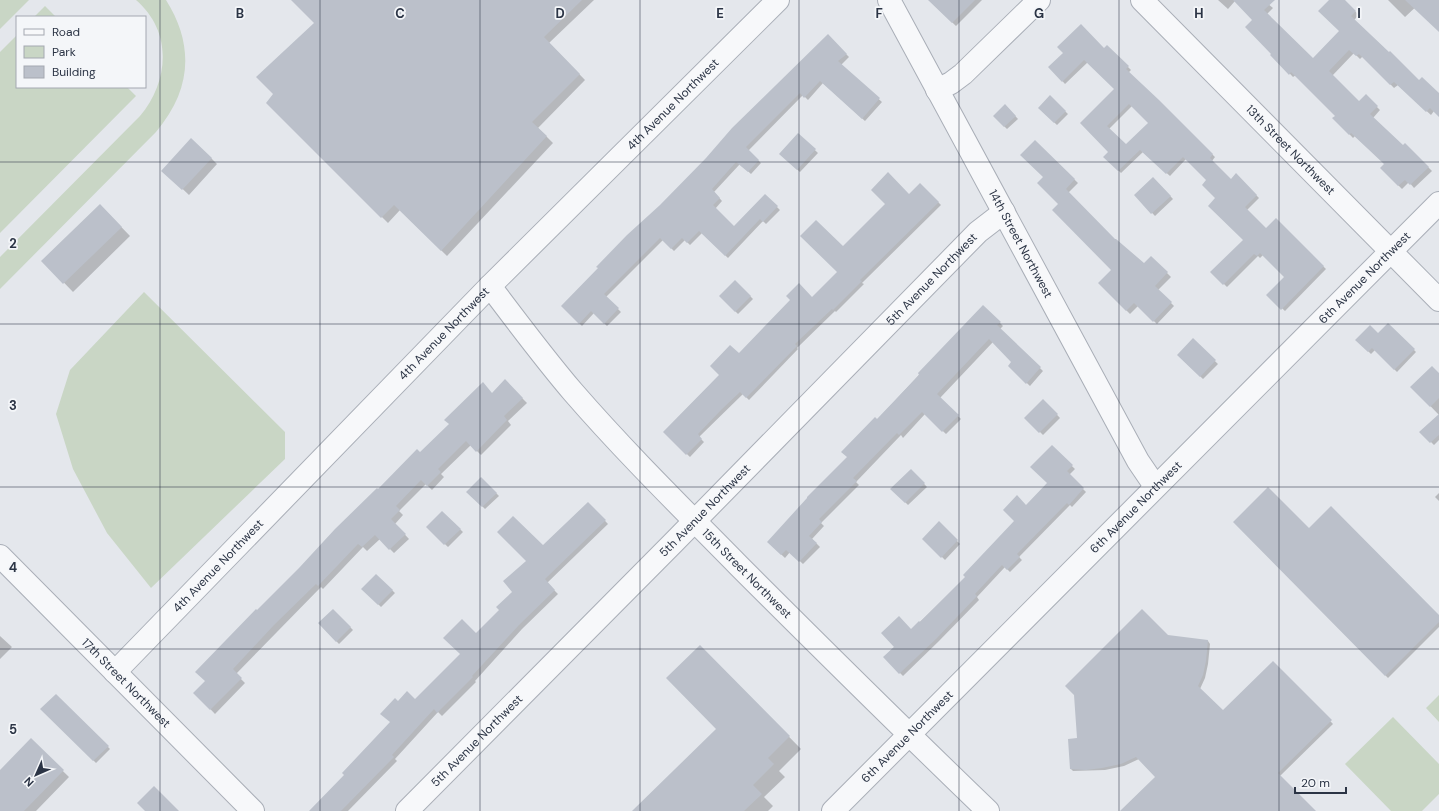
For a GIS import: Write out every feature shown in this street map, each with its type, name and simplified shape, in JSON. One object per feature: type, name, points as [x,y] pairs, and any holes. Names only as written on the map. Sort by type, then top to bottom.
[{"type":"street","name":"4th Avenue Northwest","points":[[115,672],[490,286],[778,0]]},
{"type":"street","name":"14th Street Northwest","points":[[889,0],[1138,461],[1155,486]]},
{"type":"street","points":[[937,90],[964,74],[1039,0]]},
{"type":"street","name":"13th Street Northwest","points":[[1142,0],[1439,300]]},
{"type":"street","name":"6th Avenue Northwest","points":[[833,811],[1155,486],[1439,203]]},
{"type":"street","name":"5th Avenue Northwest","points":[[407,811],[695,521],[978,232],[1004,212]]},
{"type":"street","name":"15th Street Northwest","points":[[490,286],[572,391],[612,435],[695,521],[988,811]]},
{"type":"street","name":"17th Street Northwest","points":[[0,556],[253,811]]},
{"type":"green space","points":[[0,0],[29,0],[0,29]]},
{"type":"green space","points":[[136,0],[166,0],[182,34],[185,51],[185,68],[182,84],[176,101],[168,116],[156,132],[0,289],[0,257],[140,116],[150,102],[157,88],[163,57],[161,42],[156,27],[148,13]]},
{"type":"green space","points":[[45,6],[55,16],[35,16]]},
{"type":"green space","points":[[16,36],[16,88],[128,88],[136,96],[0,233],[0,52]]},
{"type":"green space","points":[[144,292],[285,432],[285,459],[151,588],[107,533],[73,469],[56,414],[70,370]]},
{"type":"green space","points":[[1439,695],[1439,722],[1426,708]]},
{"type":"green space","points":[[1393,717],[1439,764],[1439,794],[1422,811],[1391,811],[1345,764]]},
{"type":"building","points":[[291,0],[582,0],[544,37],[580,74],[532,122],[547,136],[441,251],[394,205],[381,218],[266,103],[273,94],[256,77],[314,23]]},
{"type":"building","points":[[928,0],[975,0],[952,23]]},
{"type":"building","points":[[1233,0],[1275,0],[1264,10],[1313,58],[1339,31],[1318,11],[1329,0],[1345,0],[1356,11],[1351,16],[1389,52],[1390,51],[1419,80],[1422,77],[1439,93],[1439,117],[1430,108],[1426,112],[1394,82],[1390,85],[1359,54],[1356,56],[1349,50],[1329,71],[1359,101],[1366,94],[1378,106],[1370,114],[1403,145],[1405,143],[1429,167],[1410,185],[1405,180],[1398,186],[1380,168],[1384,164],[1351,133],[1349,135],[1332,118],[1335,116],[1291,72],[1289,75],[1245,27],[1252,20]]},
{"type":"building","points":[[1405,0],[1439,0],[1439,32]]},
{"type":"building","points":[[1081,24],[1104,48],[1107,45],[1129,66],[1126,69],[1213,154],[1210,158],[1231,179],[1236,173],[1257,195],[1245,207],[1266,228],[1276,218],[1324,266],[1281,310],[1266,295],[1284,277],[1260,253],[1257,256],[1254,254],[1223,285],[1210,272],[1243,240],[1208,206],[1215,198],[1202,185],[1206,180],[1183,157],[1166,174],[1140,150],[1118,171],[1103,157],[1108,152],[1080,123],[1114,89],[1084,60],[1062,82],[1048,67],[1063,53],[1057,47]],"holes":[[[1129,104],[1148,123],[1126,144],[1107,126]]]},
{"type":"building","points":[[828,34],[847,54],[838,61],[880,98],[862,119],[820,81],[804,98],[800,93],[746,147],[759,160],[748,172],[736,162],[712,189],[720,198],[713,205],[734,226],[765,194],[778,206],[763,222],[760,219],[725,256],[699,231],[687,243],[682,238],[671,249],[660,238],[604,294],[619,308],[604,324],[591,311],[579,324],[561,306],[598,268],[596,267],[627,235],[660,205],[706,158],[732,128]]},
{"type":"building","points":[[1050,95],[1066,111],[1054,123],[1038,108]]},
{"type":"building","points":[[1005,104],[1016,116],[1004,127],[993,116]]},
{"type":"building","points":[[798,133],[816,149],[797,170],[779,154]]},
{"type":"building","points":[[191,138],[212,158],[182,190],[161,171]]},
{"type":"building","points":[[1035,140],[1075,179],[1066,189],[1115,239],[1144,263],[1151,256],[1168,272],[1155,286],[1172,302],[1153,322],[1134,303],[1126,311],[1098,283],[1111,270],[1052,210],[1058,204],[1037,183],[1043,177],[1020,155]]},
{"type":"building","points":[[888,172],[909,194],[920,183],[939,202],[860,280],[862,281],[833,310],[832,309],[795,344],[797,346],[746,398],[740,392],[722,409],[698,434],[702,439],[686,455],[663,432],[719,375],[710,366],[730,345],[739,353],[790,300],[786,296],[799,283],[812,297],[837,272],[800,236],[816,220],[843,246],[885,204],[871,190]]},
{"type":"building","points":[[1153,177],[1171,196],[1151,214],[1134,195]]},
{"type":"building","points":[[100,204],[122,227],[63,284],[41,261]]},
{"type":"building","points":[[735,280],[751,296],[735,312],[719,296]]},
{"type":"building","points":[[983,305],[1001,322],[997,325],[1041,367],[1026,384],[1008,366],[1011,362],[989,339],[937,394],[959,415],[942,432],[922,412],[899,435],[897,433],[853,478],[857,481],[819,519],[822,522],[809,536],[817,543],[799,562],[786,550],[781,555],[767,542],[807,497],[847,457],[841,452],[875,417],[877,419],[919,375],[918,373]]},
{"type":"building","points":[[1388,323],[1415,349],[1394,370],[1372,348],[1368,352],[1355,340],[1370,325],[1378,333]]},
{"type":"building","points":[[1193,338],[1216,360],[1200,377],[1177,355]]},
{"type":"building","points":[[1432,366],[1439,373],[1439,398],[1430,407],[1410,387]]},
{"type":"building","points":[[505,379],[523,398],[504,416],[507,420],[476,452],[466,441],[438,469],[441,472],[427,486],[421,480],[396,506],[400,510],[391,519],[406,534],[389,550],[375,535],[362,547],[358,544],[318,586],[316,584],[274,625],[233,669],[242,678],[210,710],[193,693],[205,681],[195,672],[256,609],[257,610],[299,568],[335,529],[377,488],[378,489],[417,449],[420,452],[449,424],[444,420],[483,382],[492,393]]},
{"type":"building","points":[[1043,399],[1058,414],[1039,433],[1024,418]]},
{"type":"building","points":[[1439,414],[1439,435],[1430,443],[1419,432]]},
{"type":"building","points":[[1052,445],[1073,465],[1067,471],[1084,488],[1069,505],[1067,503],[1017,554],[1020,557],[1007,570],[1002,565],[975,594],[977,596],[936,639],[899,674],[883,657],[894,647],[881,633],[899,616],[911,629],[919,621],[920,622],[965,577],[963,575],[1014,521],[1003,510],[1017,495],[1026,505],[1047,483],[1030,467]]},
{"type":"building","points":[[911,469],[925,483],[905,503],[890,489]]},
{"type":"building","points":[[481,477],[497,493],[482,507],[466,492]]},
{"type":"building","points":[[1268,487],[1309,528],[1331,506],[1439,615],[1439,622],[1385,676],[1233,522]]},
{"type":"building","points":[[588,502],[606,520],[545,579],[555,590],[519,625],[472,676],[473,677],[437,713],[434,709],[392,755],[394,757],[341,811],[309,811],[344,775],[342,773],[390,722],[380,714],[395,698],[398,701],[407,691],[415,699],[460,654],[443,638],[462,619],[476,633],[499,610],[496,607],[512,592],[503,581],[526,561],[497,532],[513,516],[543,545]]},
{"type":"building","points":[[442,511],[461,529],[444,545],[426,527]]},
{"type":"building","points":[[939,521],[958,540],[941,558],[922,539]]},
{"type":"building","points":[[376,574],[393,590],[378,605],[361,589]]},
{"type":"building","points":[[333,609],[351,627],[336,642],[318,623]]},
{"type":"building","points":[[1142,609],[1168,635],[1208,640],[1203,675],[1198,686],[1223,710],[1273,661],[1332,720],[1278,773],[1316,811],[1120,811],[1155,777],[1136,757],[1121,764],[1102,768],[1086,770],[1070,769],[1068,739],[1077,738],[1074,695],[1065,686]]},
{"type":"building","points":[[700,645],[790,736],[768,758],[774,764],[753,785],[762,794],[744,811],[632,811],[716,729],[666,678]]},
{"type":"building","points":[[56,694],[109,746],[93,761],[40,709]]},
{"type":"building","points":[[31,738],[64,770],[24,811],[0,811],[0,770]]},
{"type":"building","points":[[154,786],[179,811],[145,811],[137,803]]}]
